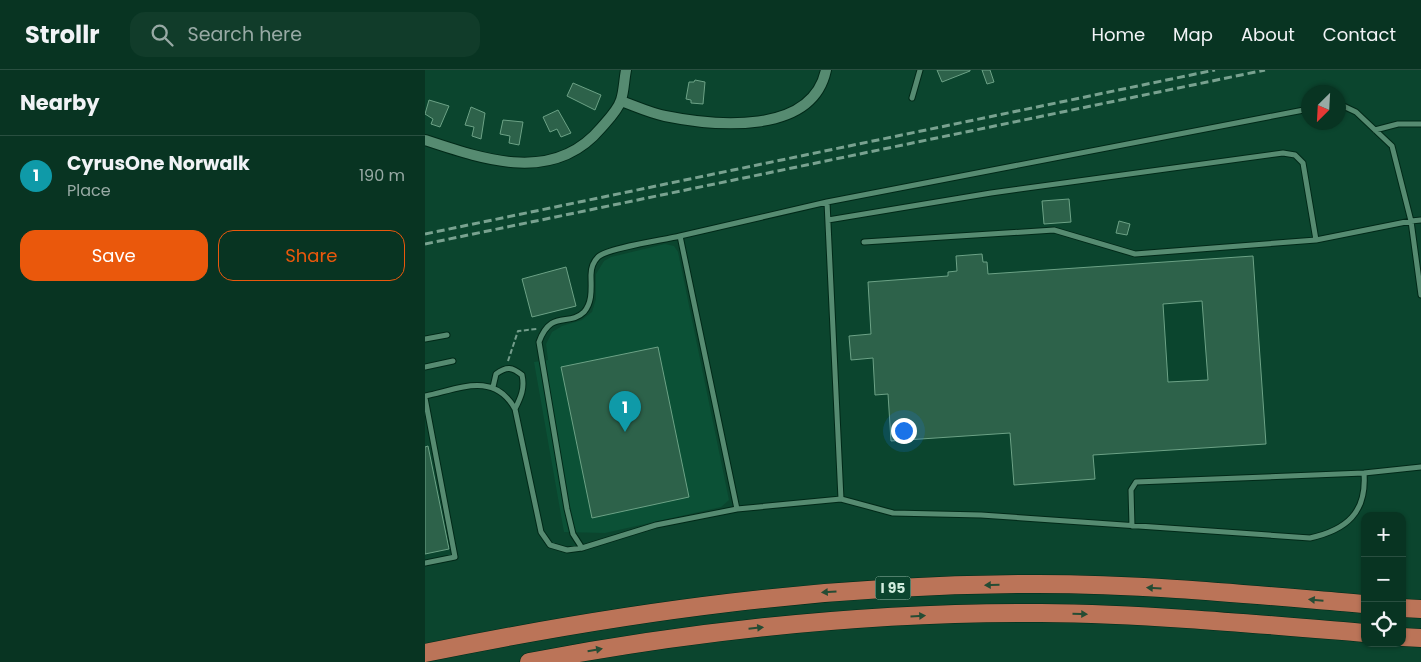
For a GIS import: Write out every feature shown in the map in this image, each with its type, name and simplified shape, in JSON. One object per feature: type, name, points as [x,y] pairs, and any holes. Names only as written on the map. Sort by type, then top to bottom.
[{"type":"highway","name":"I 95","points":[[425,653],[586,622],[681,607],[795,595],[900,587],[1014,584],[1109,586],[1214,591],[1361,604]]},
{"type":"highway","points":[[1406,608],[1421,609]]},
{"type":"highway","name":"I 95","points":[[529,662],[623,645],[727,631],[831,621],[935,615],[1039,613],[1117,615],[1361,633]]},
{"type":"highway","points":[[1406,637],[1421,638]]},
{"type":"street","points":[[425,140],[455,150],[503,161],[539,163],[567,156],[588,144],[621,101],[625,70]]},
{"type":"street","points":[[621,101],[663,115],[735,125],[793,112],[810,101],[823,84],[826,70]]},
{"type":"lane","points":[[912,98],[920,70]]},
{"type":"lane","points":[[1346,107],[1356,112],[1392,146],[1411,221],[1421,295]]},
{"type":"lane","points":[[583,548],[573,534],[567,509],[539,342],[544,329],[553,322],[582,314],[588,307],[591,268],[598,256],[827,202],[1301,111]]},
{"type":"lane","points":[[1375,130],[1399,124],[1421,124]]},
{"type":"lane","points":[[828,220],[991,193],[1283,153],[1295,155],[1303,162],[1316,240]]},
{"type":"lane","points":[[827,202],[841,499]]},
{"type":"lane","points":[[864,242],[1053,230],[1135,254],[1316,240],[1421,220]]},
{"type":"lane","points":[[680,236],[737,509]]},
{"type":"lane","points":[[425,339],[447,335]]},
{"type":"lane","points":[[425,367],[453,361]]},
{"type":"lane","points":[[493,387],[496,374],[504,368],[513,368],[522,375],[524,384],[522,396],[515,409]]},
{"type":"lane","points":[[425,563],[455,557],[425,397],[481,384],[493,387],[508,396],[515,409],[541,532],[547,542],[555,548],[567,550],[583,548],[656,525],[737,509],[841,499],[893,513],[981,516],[1310,538],[1333,533],[1357,510],[1364,488],[1364,472]]},
{"type":"lane","points":[[1132,526],[1131,490],[1136,482],[1364,472],[1421,467]]},
{"type":"path","points":[[504,368],[518,331],[544,329]]},
{"type":"shaded area","points":[[665,244],[674,246],[678,252],[729,500],[721,507],[605,533],[564,532],[534,362],[548,360],[546,344],[552,332],[562,326],[582,320],[592,312],[596,299],[596,274],[604,261],[611,257]]},
{"type":"building","points":[[937,70],[970,70],[970,71],[942,82]]},
{"type":"building","points":[[982,70],[990,70],[994,82],[987,84]]},
{"type":"building","points":[[695,80],[705,82],[703,104],[691,103],[691,100],[686,99],[689,82],[694,82]]},
{"type":"building","points":[[573,83],[601,95],[595,110],[567,96]]},
{"type":"building","points":[[429,100],[449,106],[440,127],[431,124],[433,119],[425,114]]},
{"type":"building","points":[[471,107],[485,113],[481,139],[472,136],[474,127],[465,125]]},
{"type":"building","points":[[558,110],[571,133],[561,137],[557,129],[550,132],[543,117]]},
{"type":"building","points":[[503,120],[523,122],[519,145],[509,143],[510,136],[500,134]]},
{"type":"building","points":[[1069,199],[1071,222],[1044,224],[1042,201]]},
{"type":"building","points":[[1119,221],[1130,224],[1127,235],[1116,233]]},
{"type":"building","points":[[982,254],[983,262],[987,262],[988,274],[1253,256],[1266,444],[1093,455],[1095,479],[1014,485],[1010,433],[891,441],[888,394],[875,395],[873,358],[851,360],[849,336],[871,334],[868,282],[948,276],[948,272],[957,271],[956,256]],"holes":[[[1202,301],[1208,380],[1168,382],[1163,304]]]},
{"type":"building","points":[[566,267],[576,306],[532,317],[522,279]]},
{"type":"building","points":[[658,347],[689,497],[592,518],[561,367]]},
{"type":"building","points":[[428,446],[449,549],[425,554],[425,447]]},
{"type":"railway","points":[[425,234],[1215,70]]},
{"type":"railway","points":[[425,244],[1265,70]]},
{"type":"place","name":"CyrusOne Norwalk","points":[[625,432]]}]
